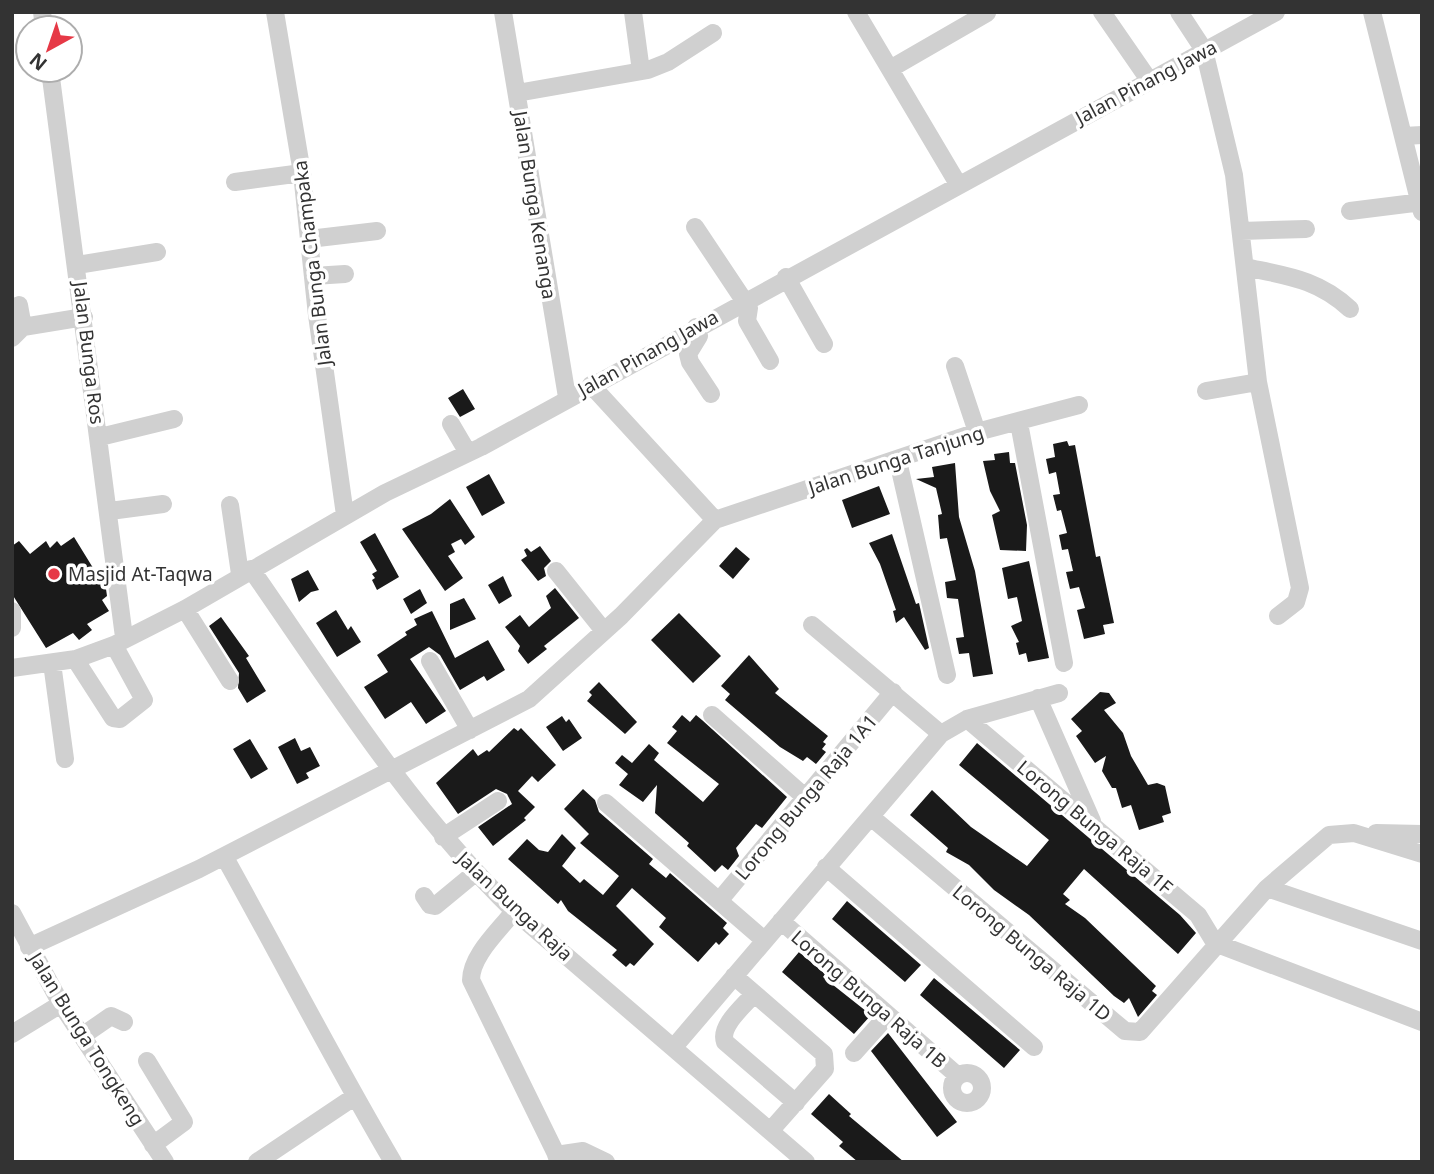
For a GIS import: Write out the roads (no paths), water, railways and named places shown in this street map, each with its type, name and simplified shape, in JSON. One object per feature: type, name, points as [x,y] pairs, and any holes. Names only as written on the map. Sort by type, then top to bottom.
[{"type":"street","name":"Jalan Bunga Champaka","points":[[275,12],[302,173],[345,515]]},
{"type":"street","name":"Jalan Bunga Kenanga","points":[[503,12],[567,397]]},
{"type":"street","points":[[634,12],[641,71]]},
{"type":"street","points":[[856,12],[958,184]]},
{"type":"street","points":[[1102,12],[1149,80]]},
{"type":"street","points":[[1179,12],[1204,50],[1234,175],[1258,382],[1300,589],[1296,602],[1278,615]]},
{"type":"street","name":"Jalan Pinang Jawa","points":[[12,668],[75,659],[185,609],[345,515],[468,453],[786,277],[1276,12]]},
{"type":"street","points":[[1350,211],[1421,206],[1413,136],[1372,12]]},
{"type":"street","points":[[890,69],[987,13]]},
{"type":"street","points":[[517,93],[641,71],[668,62],[713,33]]},
{"type":"street","name":"Jalan Bunga Ros","points":[[52,84],[110,511],[119,641]]},
{"type":"street","points":[[235,183],[302,173]]},
{"type":"street","points":[[695,227],[749,308],[747,321],[770,361]]},
{"type":"street","points":[[1241,231],[1306,229]]},
{"type":"street","points":[[309,239],[377,231]]},
{"type":"street","points":[[77,265],[157,252]]},
{"type":"street","points":[[1245,267],[1317,284],[1332,291],[1350,309]]},
{"type":"street","points":[[313,276],[345,274]]},
{"type":"street","points":[[786,277],[824,344]]},
{"type":"street","points":[[19,305],[18,333],[84,317]]},
{"type":"street","points":[[696,327],[699,336],[688,354],[690,362],[711,394]]},
{"type":"street","points":[[955,366],[977,432]]},
{"type":"street","points":[[1206,391],[1258,382]]},
{"type":"street","points":[[29,947],[224,856],[529,699],[604,631],[715,520],[591,384]]},
{"type":"street","name":"Jalan Bunga Tanjung","points":[[715,520],[898,461],[977,432],[1079,405]]},
{"type":"street","points":[[100,437],[174,419]]},
{"type":"street","points":[[1019,423],[1064,663]]},
{"type":"street","points":[[451,424],[468,453]]},
{"type":"street","points":[[898,461],[947,676]]},
{"type":"street","points":[[110,511],[163,504]]},
{"type":"street","points":[[230,505],[246,572]]},
{"type":"street","points":[[556,571],[604,631]]},
{"type":"street","name":"Jalan Bunga Raja","points":[[246,572],[392,771],[475,873],[514,911],[806,1162]]},
{"type":"street","points":[[185,609],[230,681]]},
{"type":"street","points":[[12,611],[12,628]]},
{"type":"street","points":[[812,625],[941,734]]},
{"type":"street","points":[[75,659],[113,718],[120,719],[144,699],[119,641]]},
{"type":"street","points":[[430,661],[470,730]]},
{"type":"street","points":[[52,663],[65,759]]},
{"type":"street","name":"Lorong Bunga Raja 1A1","points":[[719,901],[893,692]]},
{"type":"street","points":[[674,1047],[941,734],[967,719],[1059,694]]},
{"type":"street","points":[[1038,698],[1094,824]]},
{"type":"street","points":[[712,715],[806,797]]},
{"type":"street","name":"Lorong Bunga Raja 1F","points":[[967,719],[1094,824],[1198,915],[1215,943]]},
{"type":"street","points":[[443,837],[498,801]]},
{"type":"street","points":[[606,803],[764,940]]},
{"type":"street","name":"Lorong Bunga Raja 1D","points":[[871,817],[1125,1031],[1140,1032],[1215,943]]},
{"type":"street","points":[[1353,833],[1422,854]]},
{"type":"street","points":[[1422,834],[1329,835],[1267,888],[1215,943],[1422,1023]]},
{"type":"street","points":[[224,856],[393,1162]]},
{"type":"street","points":[[826,867],[1034,1047]]},
{"type":"street","points":[[424,896],[430,905],[435,906],[475,873]]},
{"type":"street","points":[[1267,888],[1422,941]]},
{"type":"street","points":[[514,911],[478,958],[471,970],[471,980],[558,1158],[583,1151],[606,1162]]},
{"type":"street","name":"Jalan Bunga Tongkeng","points":[[12,913],[61,1004],[165,1162]]},
{"type":"street","name":"Lorong Bunga Raja 1B","points":[[781,921],[958,1076]]},
{"type":"street","points":[[734,976],[824,1055],[825,1069],[771,1130]]},
{"type":"street","points":[[754,994],[725,1028],[725,1042],[796,1103]]},
{"type":"street","points":[[12,1034],[61,1004]]},
{"type":"street","points":[[82,1036],[111,1016],[124,1022]]},
{"type":"street","points":[[854,1053],[887,1016]]},
{"type":"street","points":[[147,1061],[184,1122],[153,1144]]},
{"type":"street","points":[[257,1162],[355,1097]]},
{"type":"place","name":"Masjid At-Taqwa","points":[[54,574]]}]
